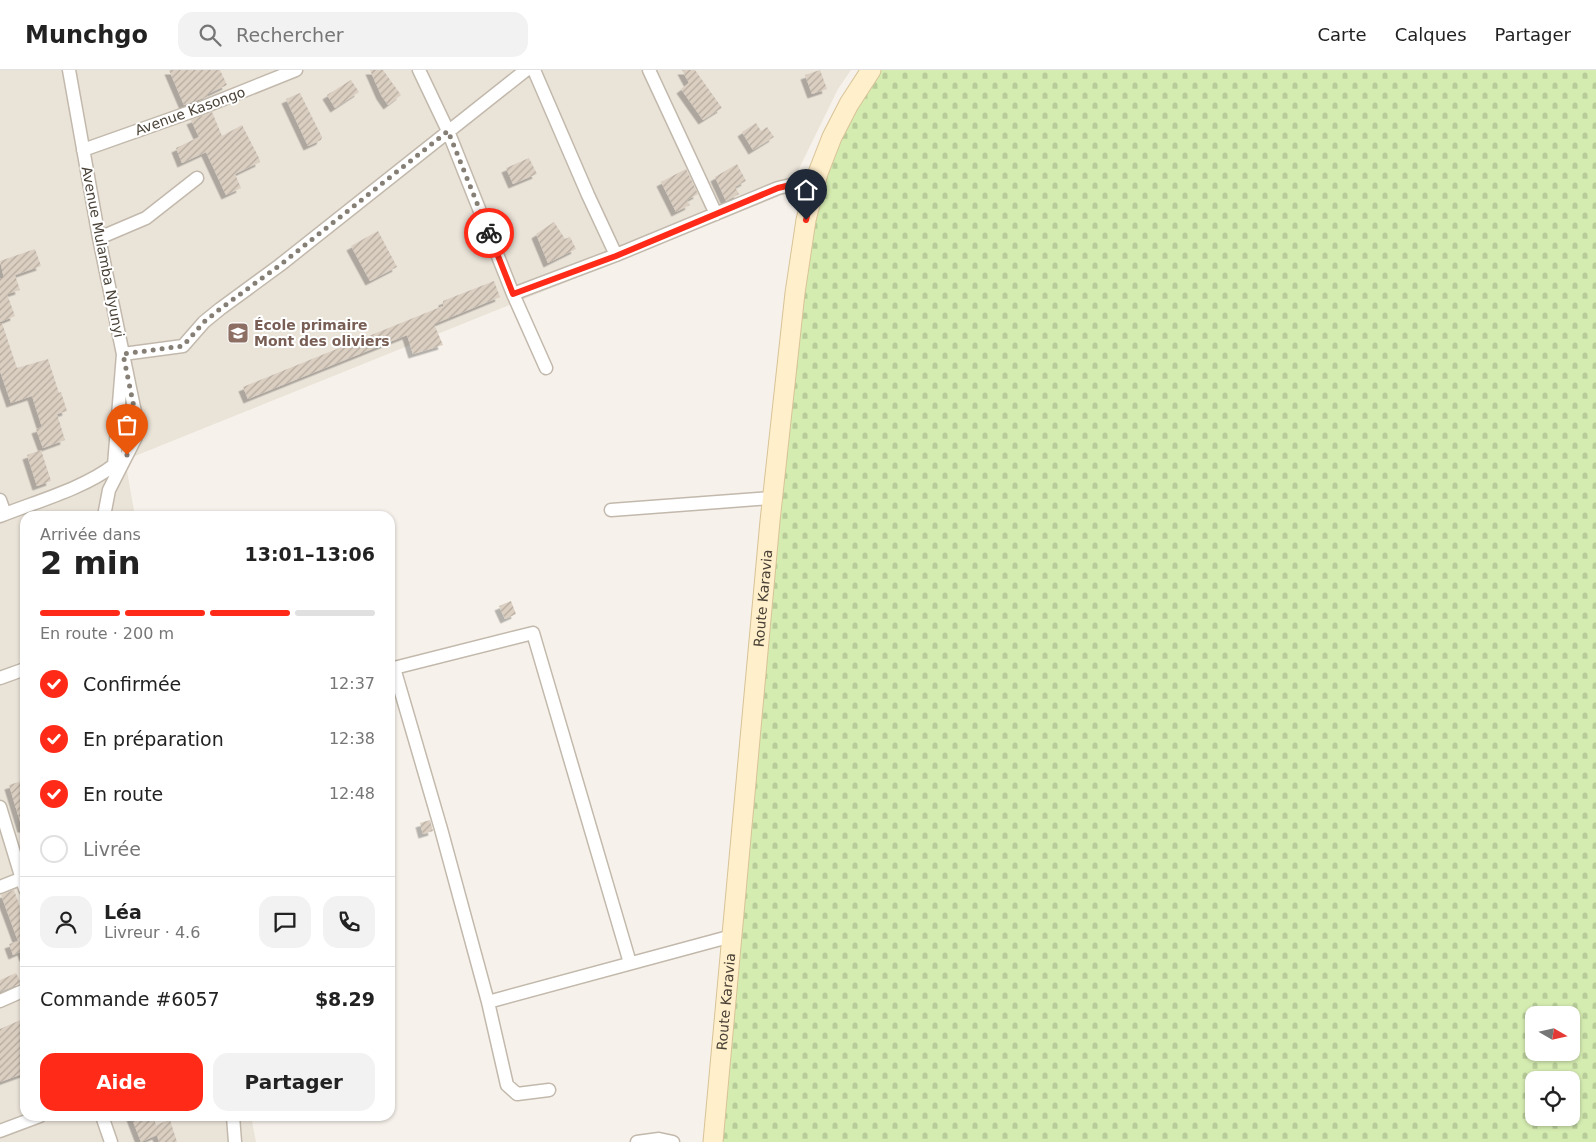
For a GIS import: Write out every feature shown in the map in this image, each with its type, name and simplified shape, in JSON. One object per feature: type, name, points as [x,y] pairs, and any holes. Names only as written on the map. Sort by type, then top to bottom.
[{"type":"street","name":"Avenue Mulamba Nyunyi","points":[[69,70],[99,238],[137,422],[136,437],[109,490],[105,511]]},
{"type":"street","name":"Avenue Kasongo","points":[[83,150],[196,110],[296,70]]},
{"type":"street","points":[[419,70],[448,131],[513,294],[546,368]]},
{"type":"street","points":[[0,500],[3,515],[88,481],[114,466],[123,354],[183,346],[204,322],[220,309],[280,265],[526,70]]},
{"type":"street","points":[[534,70],[616,256]]},
{"type":"street","points":[[649,70],[716,214]]},
{"type":"street","name":"Route Karavia","points":[[713,1142],[772,498],[795,293],[806,220],[816,179],[832,137],[849,104],[871,70]]},
{"type":"street","points":[[99,238],[146,218],[197,178]]},
{"type":"street","points":[[513,294],[616,256],[778,188],[816,179]]},
{"type":"street","points":[[611,510],[772,498]]},
{"type":"street","points":[[395,668],[533,633],[630,963]]},
{"type":"street","points":[[0,678],[20,671]]},
{"type":"street","points":[[395,679],[441,829],[488,1002],[507,1085],[517,1094],[549,1090]]},
{"type":"street","points":[[0,807],[20,869]]},
{"type":"street","points":[[0,887],[20,882]]},
{"type":"street","points":[[488,1002],[732,936]]},
{"type":"street","points":[[0,1001],[20,992]]},
{"type":"street","points":[[0,1131],[27,1121]]},
{"type":"street","points":[[104,1121],[111,1142]]},
{"type":"street","points":[[233,1121],[235,1142]]},
{"type":"street","points":[[637,1142],[659,1139],[674,1142]]},
{"type":"shaded area","points":[[0,70],[851,70],[838,89],[787,193],[125,460],[134,511],[20,511],[20,1121],[252,1121],[256,1142],[0,1142]]},
{"type":"green space","points":[[881,70],[1596,70],[1596,1142],[718,1142],[799,312],[817,202],[848,123]]},
{"type":"building","points":[[169,70],[220,70],[227,85],[208,94],[206,97],[184,105]]},
{"type":"building","points":[[370,70],[383,70],[401,95],[388,105],[381,95]]},
{"type":"building","points":[[682,70],[695,70],[722,108],[703,120],[681,89],[689,83]]},
{"type":"building","points":[[820,70],[827,89],[812,94],[805,75]]},
{"type":"building","points":[[351,80],[359,92],[335,108],[327,95]]},
{"type":"building","points":[[300,93],[322,137],[321,140],[308,146],[286,99]]},
{"type":"building","points":[[212,112],[222,136],[242,125],[260,162],[235,174],[241,188],[226,195],[206,152],[182,163],[176,148],[199,137],[191,120]]},
{"type":"building","points":[[756,123],[761,131],[767,127],[774,137],[753,150],[742,132]]},
{"type":"building","points":[[529,158],[537,174],[513,184],[506,168]]},
{"type":"building","points":[[737,164],[746,181],[735,187],[739,194],[726,201],[715,177]]},
{"type":"building","points":[[686,169],[698,194],[687,200],[690,205],[676,212],[661,182]]},
{"type":"building","points":[[554,222],[565,239],[570,237],[576,249],[548,263],[536,234]]},
{"type":"building","points":[[378,231],[397,267],[370,281],[351,246]]},
{"type":"building","points":[[35,249],[41,266],[15,275],[20,290],[7,294],[15,316],[0,322],[0,278],[4,278],[0,261]]},
{"type":"building","points":[[494,281],[500,297],[434,324],[443,345],[413,354],[407,335],[248,399],[243,387],[443,306],[443,301]]},
{"type":"building","points":[[0,323],[2,323],[17,368],[48,359],[67,411],[57,414],[65,440],[43,448],[36,429],[42,427],[32,396],[11,403],[0,371]]},
{"type":"building","points":[[41,450],[51,481],[37,486],[27,455]]},
{"type":"building","points":[[511,601],[516,614],[505,619],[499,606]]},
{"type":"building","points":[[20,782],[20,821],[9,785]]},
{"type":"building","points":[[430,820],[433,831],[423,834],[420,823]]},
{"type":"building","points":[[14,890],[20,907],[20,952],[13,955],[9,944],[18,941],[1,895]]},
{"type":"building","points":[[16,973],[20,983],[0,992],[0,980]]},
{"type":"building","points":[[20,1020],[20,1075],[0,1082],[0,1029]]},
{"type":"building","points":[[133,1121],[155,1121],[156,1125],[170,1121],[177,1142],[159,1142],[157,1135],[141,1142]]},
{"type":"way so far","points":[[127,455],[136,437],[137,422],[123,354],[183,346],[204,322],[220,309],[280,265],[448,131],[489,233]]},
{"type":"place","name":"École primaire Mont des oliviers","points":[[238,333]]},
{"type":"route","points":[[489,233],[513,294],[616,256],[778,188],[816,179],[806,220]]}]
